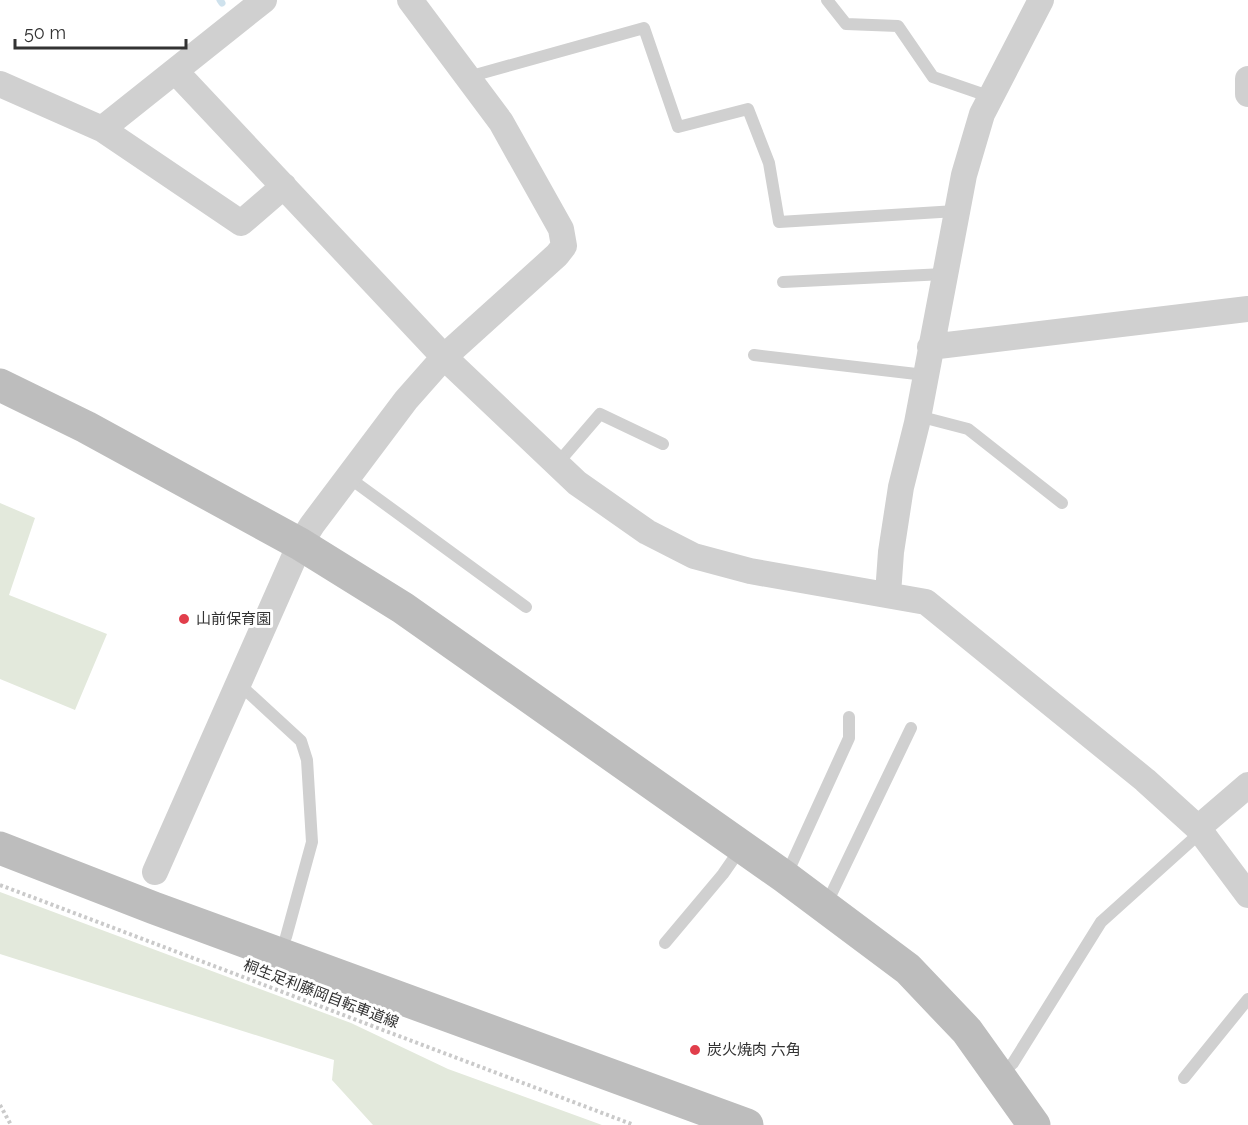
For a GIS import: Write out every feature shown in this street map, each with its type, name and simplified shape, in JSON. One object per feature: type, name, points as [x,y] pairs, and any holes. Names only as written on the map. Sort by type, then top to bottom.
[{"type":"street","points":[[102,129],[177,72],[264,0]]},
{"type":"street","points":[[155,872],[300,544],[406,400],[444,357],[557,255],[564,246],[561,229],[506,132],[410,0]]},
{"type":"street","points":[[888,594],[891,552],[901,487],[918,416],[956,211],[967,165],[982,114],[1041,0]]},
{"type":"street","points":[[177,72],[444,357],[577,483],[646,532],[694,556],[750,571],[926,602],[1145,780],[1200,830],[1248,895]]},
{"type":"street","points":[[1248,79],[1248,94]]},
{"type":"street","points":[[0,84],[102,129],[241,222],[284,186]]},
{"type":"street","points":[[930,347],[1248,309]]},
{"type":"street","points":[[0,385],[86,427],[300,544],[403,608],[785,877],[908,969],[967,1031],[1034,1125]]},
{"type":"street","points":[[1200,830],[1248,785]]},
{"type":"street","points":[[0,848],[165,912],[747,1125]]},
{"type":"lane","points":[[827,0],[846,24],[898,26],[933,77],[991,97]]},
{"type":"lane","points":[[468,77],[644,28],[678,127],[748,109],[769,164],[778,222],[956,211]]},
{"type":"lane","points":[[783,282],[944,274]]},
{"type":"lane","points":[[754,355],[925,375]]},
{"type":"lane","points":[[557,464],[600,414],[663,444]]},
{"type":"lane","points":[[918,416],[968,429],[1062,503]]},
{"type":"lane","points":[[348,477],[526,607]]},
{"type":"lane","points":[[238,683],[301,741],[307,760],[312,842],[286,937]]},
{"type":"lane","points":[[785,877],[849,738],[849,717]]},
{"type":"lane","points":[[825,906],[911,728]]},
{"type":"lane","points":[[1000,1076],[1013,1063],[1101,922],[1200,830]]},
{"type":"lane","points":[[665,944],[741,847]]},
{"type":"lane","points":[[1184,1078],[1248,999]]},
{"type":"path","name":"桐生足利藤岡自転車道線","points":[[0,885],[634,1125]]},
{"type":"path","points":[[0,1105],[11,1125]]},
{"type":"shaded area","points":[[0,503],[35,518],[9,595],[107,634],[75,710],[0,679]]},
{"type":"shaded area","points":[[0,892],[351,1023],[448,1069],[602,1125],[373,1125],[332,1080],[334,1060],[0,954]]},
{"type":"place","name":"山前保育園","points":[[184,619]]},
{"type":"place","name":"炭火焼肉 六角","points":[[695,1050]]}]
